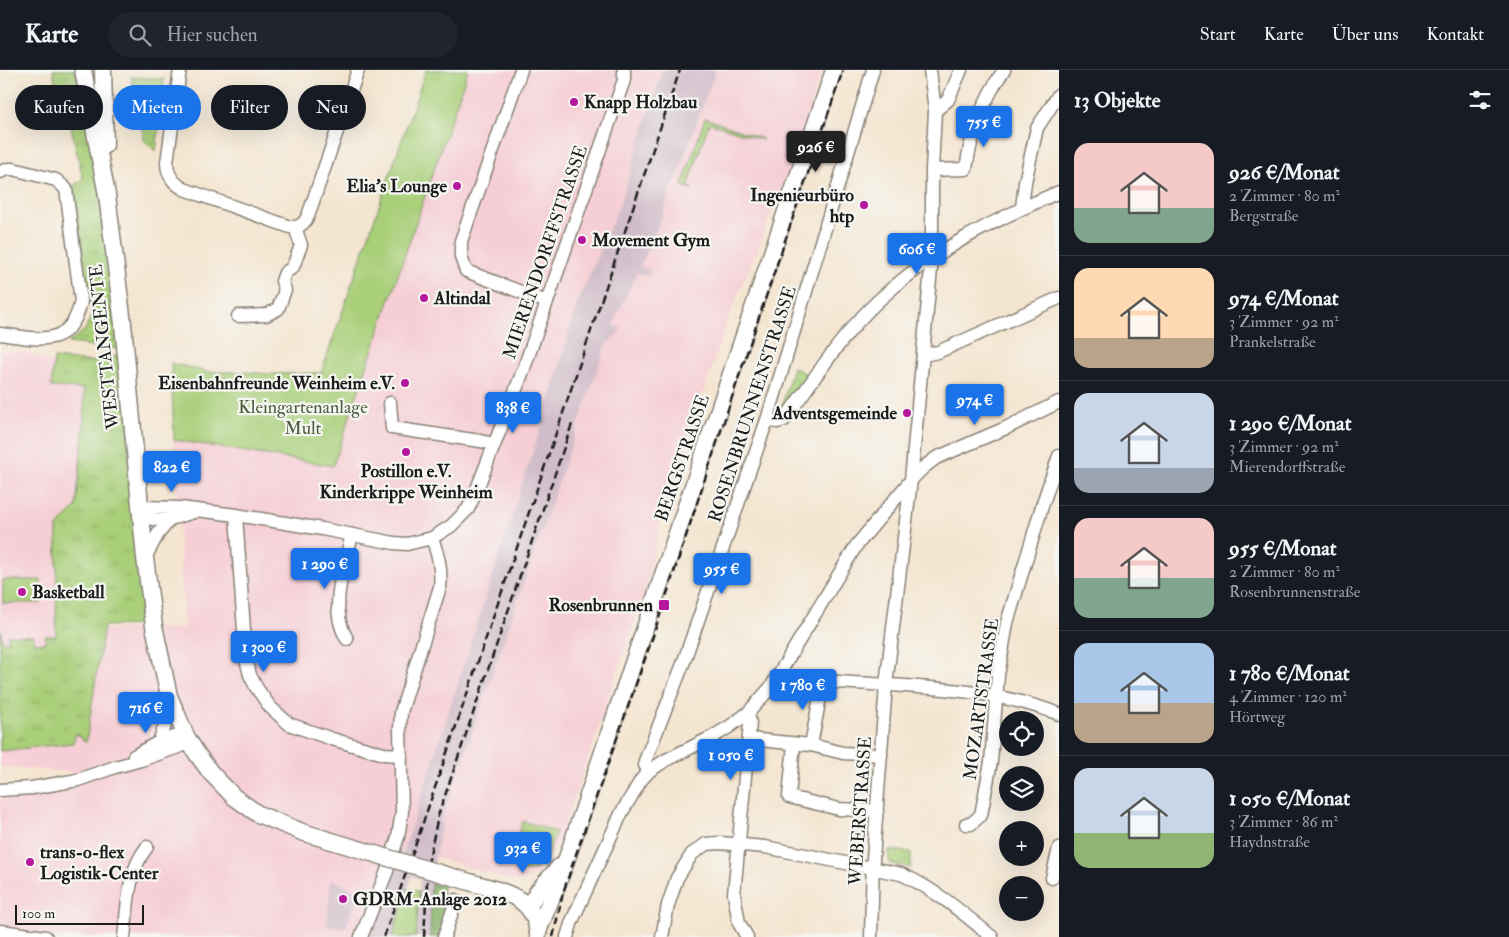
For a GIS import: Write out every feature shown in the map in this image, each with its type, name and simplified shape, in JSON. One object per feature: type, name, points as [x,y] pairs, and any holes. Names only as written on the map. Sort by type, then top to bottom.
[{"type":"main road","points":[[77,70],[82,85]]},
{"type":"main road","name":"WESTTANGENTE","points":[[84,70],[86,85]]},
{"type":"main road","points":[[103,70],[107,195]]},
{"type":"main road","name":"BERGSTRASSE","points":[[538,934],[551,886],[566,858],[744,340],[834,70]]},
{"type":"main road","name":"WESTTANGENTE","points":[[94,130],[107,195],[123,324],[145,558],[154,626],[169,696],[188,739],[211,773],[234,797],[258,814],[302,832],[510,894]]},
{"type":"main road","points":[[510,894],[534,887],[551,886]]},
{"type":"main road","points":[[528,907],[539,902],[551,886]]},
{"type":"main road","points":[[510,894],[519,898],[528,907],[536,919],[538,934]]},
{"type":"street","points":[[180,70],[167,162],[167,171],[172,180],[184,189],[290,227],[300,226],[308,216],[358,70]]},
{"type":"street","points":[[521,70],[461,241],[461,257],[466,271],[547,302]]},
{"type":"street","name":"MIERENDORFFSTRASSE","points":[[141,509],[156,506],[236,515],[407,544],[432,538],[452,526],[468,509],[523,370],[624,80],[624,70]]},
{"type":"street","name":"ROSENBRUNNENSTRASSE","points":[[649,772],[645,761],[683,664],[767,420],[873,70]]},
{"type":"street","name":"WEBERSTRASSE","points":[[871,937],[873,869],[886,685],[911,480],[932,258],[932,170],[935,111],[930,70]]},
{"type":"street","points":[[935,111],[948,100],[960,70]]},
{"type":"street","points":[[932,170],[966,169],[972,138],[983,105],[1004,70]]},
{"type":"street","points":[[1022,208],[1025,182],[1037,128],[1059,94]]},
{"type":"street","points":[[0,172],[13,169],[56,180],[66,189],[81,301],[78,314],[72,326],[61,335],[44,340],[0,334]]},
{"type":"street","points":[[767,420],[777,422],[784,420],[848,333],[877,301],[932,258],[963,239],[1022,208],[1059,192]]},
{"type":"street","points":[[238,316],[266,315],[278,310],[285,290],[282,281],[285,273],[293,267],[301,246],[296,227]]},
{"type":"street","points":[[923,355],[938,352],[1059,298]]},
{"type":"street","points":[[567,937],[572,921],[622,812],[637,787],[649,772],[666,760],[714,736],[748,713],[771,687],[856,546],[911,480],[936,458],[1006,428],[1059,402]]},
{"type":"street","points":[[390,403],[392,428],[494,444]]},
{"type":"street","name":"MOZARTSTRASSE","points":[[966,824],[971,824],[981,815],[991,762],[998,675],[1007,623],[1059,456]]},
{"type":"street","name":"MIERENDORFFSTRASSE","points":[[141,509],[151,519],[163,520],[202,511]]},
{"type":"street","points":[[236,515],[246,659],[250,675],[260,694],[270,707],[289,724],[384,754],[400,755]]},
{"type":"street","points":[[145,558],[158,534],[171,518]]},
{"type":"street","points":[[347,639],[340,626],[338,593],[352,535]]},
{"type":"street","points":[[361,937],[398,837],[402,812],[401,712],[440,587],[441,567],[432,538]]},
{"type":"street","points":[[811,746],[823,681],[933,687],[996,696],[1044,708],[1059,714]]},
{"type":"street","points":[[159,742],[165,725],[169,696]]},
{"type":"street","points":[[747,937],[739,923],[734,894],[750,723],[748,713]]},
{"type":"street","points":[[115,767],[159,742],[172,737],[188,739]]},
{"type":"street","points":[[0,790],[32,788],[78,780],[141,760],[188,739]]},
{"type":"street","points":[[748,739],[811,746],[843,753],[880,755]]},
{"type":"street","points":[[794,744],[789,797],[839,808],[878,811]]},
{"type":"street","points":[[662,937],[668,905],[677,878],[692,854],[706,844],[720,842],[778,849],[901,874],[936,894],[992,937]]},
{"type":"street","points":[[124,937],[132,873],[136,863],[147,847]]},
{"type":"street","points":[[1052,878],[1059,848]]},
{"type":"street","points":[[444,937],[456,900]]},
{"type":"street","points":[[0,931],[46,937]]},
{"type":"shaded area","points":[[468,70],[662,70],[621,201],[577,304],[553,389],[407,840],[369,937],[0,937],[0,799],[31,798],[73,789],[74,772],[0,767],[0,352],[26,352],[86,376],[102,629],[184,628],[174,440],[333,465]]},
{"type":"shaded area","points":[[662,70],[716,70],[651,244],[640,267],[651,270],[649,276],[637,273],[616,317],[614,325],[621,328],[619,333],[606,345],[442,820],[431,883],[430,937],[416,937],[420,879],[412,876],[392,937],[369,937],[407,840],[553,389],[577,304],[621,201]]},
{"type":"shaded area","points":[[716,70],[822,70],[786,177],[729,316],[661,518],[646,587],[568,817],[553,851],[535,875],[522,881],[507,879],[436,857],[442,820],[606,345],[619,333],[621,328],[613,325],[637,272],[648,276],[639,267],[651,244]]},
{"type":"shaded area","points":[[331,879],[360,892],[346,927],[327,927]]},
{"type":"green space","points":[[53,70],[75,70],[78,85],[58,85],[55,81]]},
{"type":"green space","name":"Kleingartenanlage Mult","points":[[426,70],[468,70],[333,466],[174,440],[171,363],[207,372],[321,373]]},
{"type":"green space","points":[[131,77],[164,79],[163,85],[133,85]]},
{"type":"green space","points":[[705,118],[763,139],[709,123],[688,186],[692,189],[682,186]]},
{"type":"green space","points":[[72,130],[88,130],[95,160],[122,349],[68,343],[85,330],[92,314],[73,186],[83,179]]},
{"type":"green space","points":[[142,130],[158,130],[156,152],[144,140]]},
{"type":"green space","points":[[106,356],[124,357],[148,625],[104,626],[86,743],[76,733],[73,743],[0,751],[0,630],[2,642],[8,642],[8,635],[34,636],[34,643],[45,643],[45,636],[56,636],[57,527],[76,507],[84,423],[84,389],[51,387],[54,358],[93,362]]},
{"type":"green space","points":[[793,367],[808,375],[780,412]]},
{"type":"green space","name":"Basketball","points":[[3,580],[41,580],[41,603],[3,603]]},
{"type":"green space","points":[[523,821],[556,832],[546,858],[542,864],[531,871],[517,869],[499,859],[505,856],[507,851],[512,852]]},
{"type":"green space","points":[[889,850],[911,852],[911,868],[889,863]]},
{"type":"green space","points":[[431,883],[443,886],[442,906],[449,907],[441,937],[430,937]]},
{"type":"green space","points":[[407,889],[419,891],[416,937],[392,937]]},
{"type":"railway","points":[[384,937],[680,70]]},
{"type":"railway","points":[[553,937],[563,893],[575,857],[652,639],[843,70]]},
{"type":"railway","points":[[424,937],[428,864],[438,816],[573,421]]},
{"type":"place","name":"Knapp Holzbau","points":[[574,102]]},
{"type":"place","name":"Elia's Lounge","points":[[457,186]]},
{"type":"place","name":"Ingenieurbüro htp","points":[[864,205]]},
{"type":"place","name":"Movement Gym","points":[[582,240]]},
{"type":"place","name":"Altindal","points":[[424,298]]},
{"type":"place","name":"Eisenbahnfreunde Weinheim e.V.","points":[[405,383]]},
{"type":"place","name":"Adventsgemeinde","points":[[907,413]]},
{"type":"place","name":"Postillon e.V. Kinderkrippe Weinheim","points":[[406,452]]},
{"type":"place","name":"Basketball","points":[[22,592]]},
{"type":"place","name":"Rosenbrunnen","points":[[664,605]]},
{"type":"place","name":"trans-o-flex Logistik-Center","points":[[30,862]]},
{"type":"place","name":"GDRM-Anlage 2012","points":[[343,899]]}]
